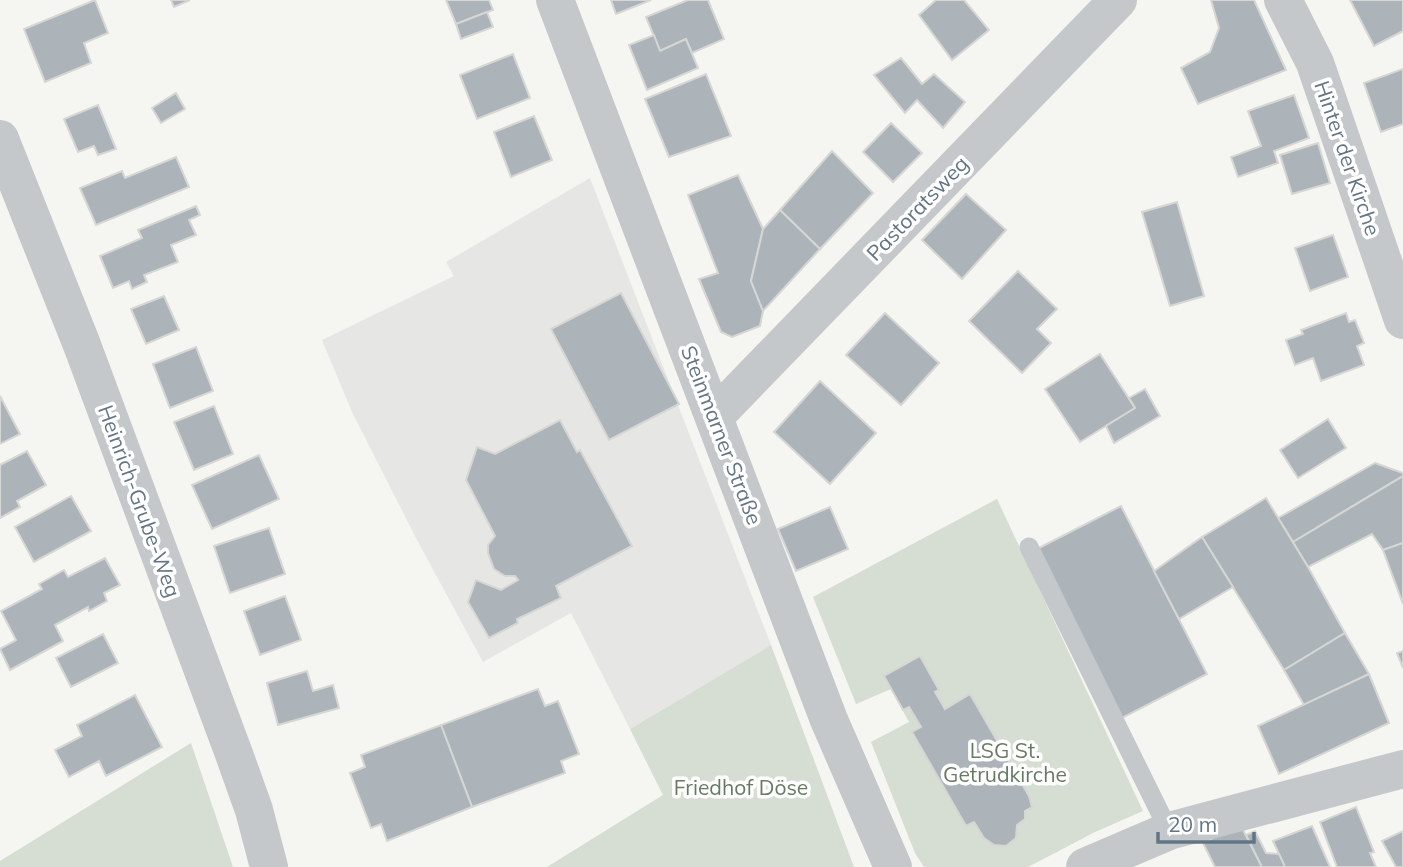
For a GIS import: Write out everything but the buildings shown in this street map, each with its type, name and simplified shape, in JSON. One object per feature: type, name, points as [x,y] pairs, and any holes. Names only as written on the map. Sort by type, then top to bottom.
[{"type":"street","name":"Steinmarner Straße","points":[[555,0],[829,720],[893,867]]},
{"type":"street","name":"Pastoratsweg","points":[[715,416],[1118,0]]},
{"type":"street","name":"Hinter der Kirche","points":[[1283,0],[1315,63],[1403,320]]},
{"type":"street","name":"Heinrich-Grube-Weg","points":[[0,139],[82,345],[234,754],[270,867]]},
{"type":"street","points":[[1085,867],[1169,831],[1403,769]]},
{"type":"lane","points":[[1029,547],[1169,831]]},
{"type":"shaded area","points":[[590,178],[771,645],[630,729],[571,613],[483,662],[352,412],[322,340],[454,276],[446,262]]},
{"type":"green space","name":"LSG St. Getrudkirche","points":[[997,499],[1143,811],[1095,832],[1028,867],[924,867],[915,853],[871,742],[909,722],[891,689],[856,704],[813,597]]},
{"type":"green space","name":"Friedhof Döse","points":[[771,645],[854,867],[547,867],[663,795],[630,729]]},
{"type":"green space","points":[[191,743],[233,867],[0,867],[0,861]]}]
